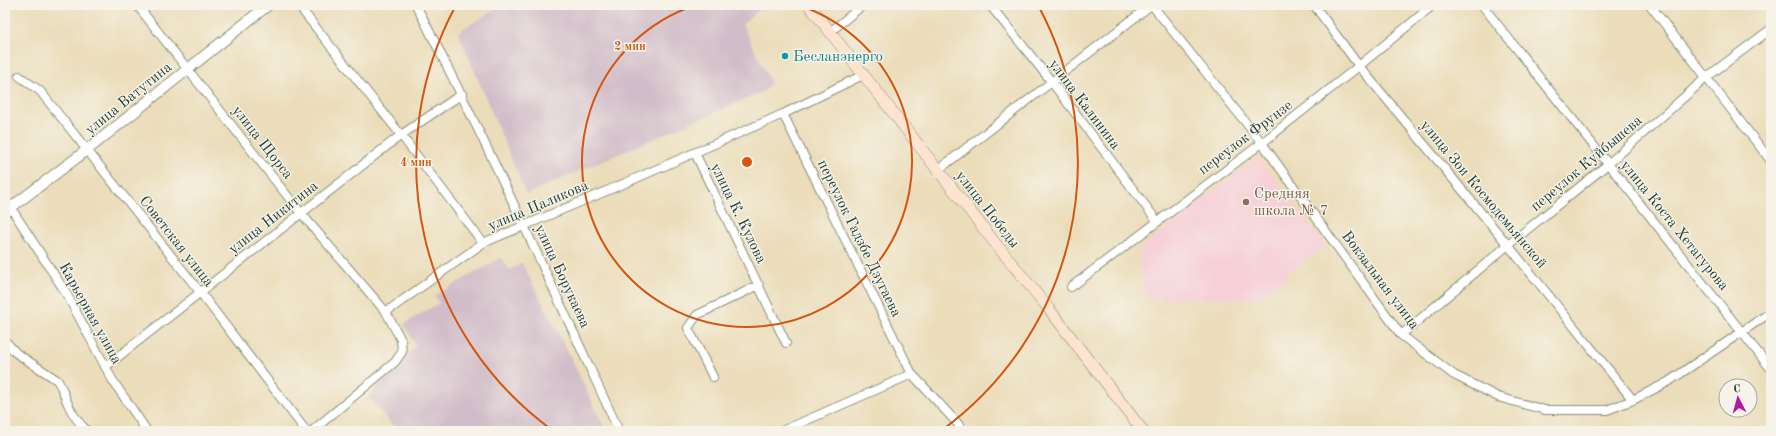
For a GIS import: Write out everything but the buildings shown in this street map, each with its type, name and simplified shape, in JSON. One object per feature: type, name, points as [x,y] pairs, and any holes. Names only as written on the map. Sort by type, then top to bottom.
[{"type":"main road","name":"улица Победы","points":[[809,5],[991,238],[1049,308],[1144,431]]},
{"type":"street","name":"улица Щорса","points":[[137,5],[300,212],[386,312]]},
{"type":"street","name":"улица Ватутина","points":[[8,210],[87,150],[268,5]]},
{"type":"street","points":[[298,5],[401,135],[483,243]]},
{"type":"street","name":"улица Борукаева","points":[[416,5],[462,94],[525,225],[619,431]]},
{"type":"street","points":[[830,32],[863,5]]},
{"type":"street","name":"улица Калинина","points":[[990,5],[1051,81],[1157,221]]},
{"type":"street","points":[[938,170],[1151,5]]},
{"type":"street","name":"Вокзальная улица","points":[[1151,5],[1262,143],[1401,335],[1454,375],[1498,397],[1545,410],[1607,410],[1633,400],[1668,382],[1771,312]]},
{"type":"street","name":"улица Зои Космодемьянской","points":[[1314,5],[1359,66],[1508,245],[1633,400]]},
{"type":"street","name":"переулок Фрунзе","points":[[1070,287],[1262,143],[1433,5]]},
{"type":"street","name":"улица Коста Хетагурова","points":[[1482,5],[1771,369]]},
{"type":"street","points":[[1650,5],[1771,161]]},
{"type":"street","name":"переулок Куйбышева","points":[[1401,335],[1508,245],[1608,164],[1707,77],[1771,29]]},
{"type":"street","name":"улица Цаликова","points":[[386,312],[483,243],[695,153],[783,114],[863,75]]},
{"type":"street","name":"Советская улица","points":[[19,76],[40,91],[200,292],[306,431]]},
{"type":"street","name":"улица Никитина","points":[[105,366],[300,212],[401,135],[462,94]]},
{"type":"street","name":"переулок Гадзбе Дзугаева","points":[[783,114],[912,374],[958,424],[962,431]]},
{"type":"street","name":"улица К. Кулова","points":[[695,153],[786,343]]},
{"type":"street","name":"Карьерная улица","points":[[8,210],[66,293],[113,381],[147,431]]},
{"type":"street","name":"улица К. Кулова","points":[[713,377],[688,328],[697,315],[758,285]]},
{"type":"street","points":[[312,431],[395,362],[402,352],[401,340],[386,312]]},
{"type":"street","points":[[5,341],[16,354],[57,380],[61,386],[68,405],[87,431]]},
{"type":"street","points":[[782,431],[912,374]]},
{"type":"shaded area","points":[[502,5],[765,5],[742,24],[771,83],[764,91],[526,194],[458,32]]},
{"type":"shaded area","name":"Средняя школа № 7","points":[[1258,157],[1327,247],[1285,274],[1287,277],[1259,298],[1144,299],[1139,249]]},
{"type":"shaded area","points":[[502,257],[509,270],[522,263],[566,348],[606,431],[485,431],[518,409],[484,431],[397,431],[368,397],[416,346],[404,324],[439,303],[434,296]]},
{"type":"place","name":"Бесланэнерго","points":[[785,56]]},
{"type":"place","name":"Средняя школа № 7","points":[[1246,202]]}]
